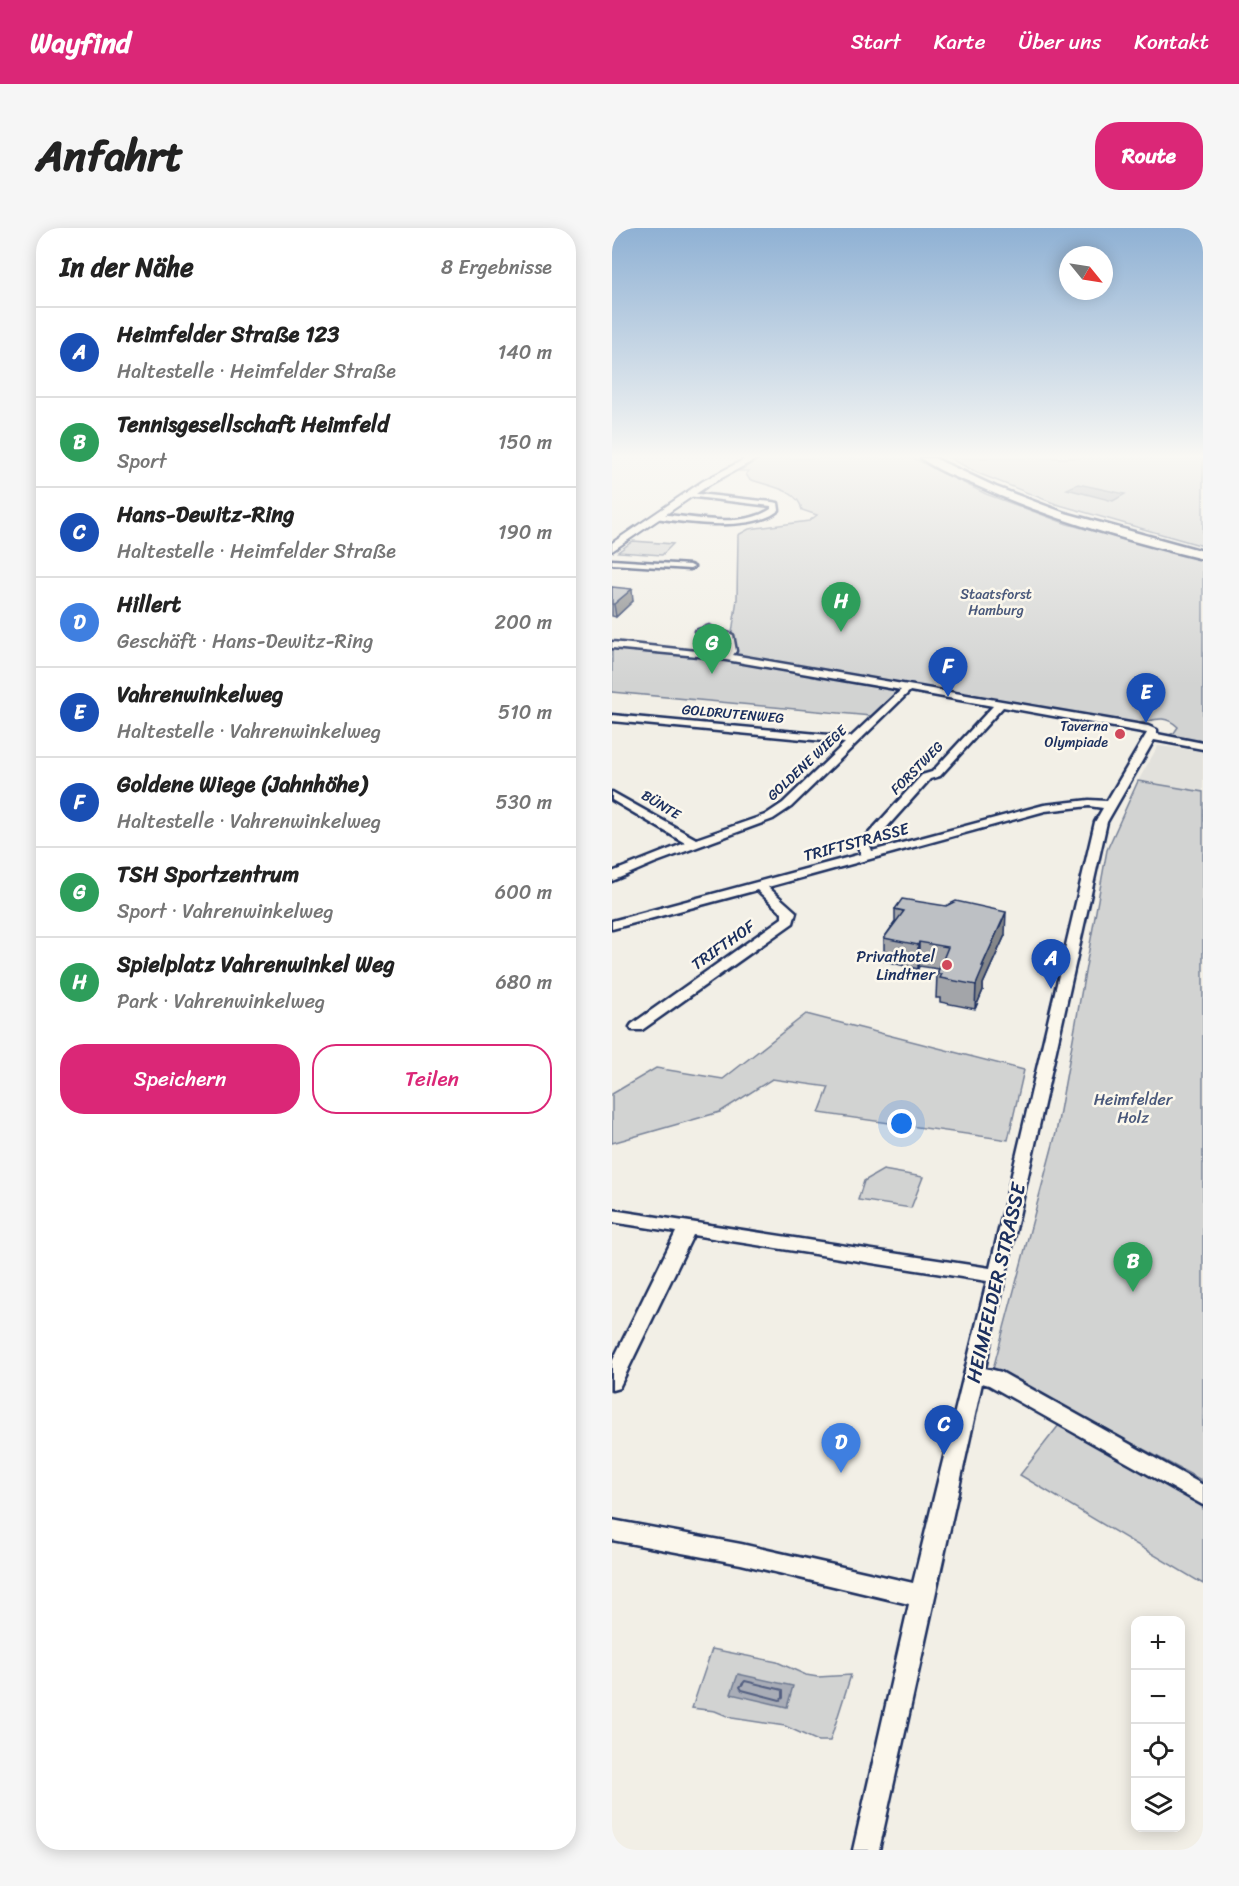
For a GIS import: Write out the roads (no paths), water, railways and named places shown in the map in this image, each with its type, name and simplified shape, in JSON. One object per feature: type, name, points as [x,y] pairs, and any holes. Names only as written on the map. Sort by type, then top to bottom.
[{"type":"highway","points":[[1123,534],[1203,555]]},
{"type":"highway","points":[[1143,534],[1203,550]]},
{"type":"main road","points":[[612,548],[633,534]]},
{"type":"street","points":[[612,562],[690,567]]},
{"type":"street","points":[[723,634],[730,637],[732,644],[727,656]]},
{"type":"street","points":[[612,645],[727,656],[999,704],[1149,733],[1203,746]]},
{"type":"street","name":"GOLDENE WIEGE","points":[[612,877],[694,843],[770,817],[787,805],[908,688]]},
{"type":"street","name":"FORSTWEG","points":[[868,855],[864,846],[926,777],[936,774],[999,704]]},
{"type":"street","name":"GOLDRUTENWEG","points":[[612,718],[852,740]]},
{"type":"street","name":"HEIMFELDER STRASSE","points":[[866,1850],[922,1596],[998,1276],[1076,923],[1101,822],[1149,733]]},
{"type":"street","name":"BÜNTE","points":[[612,795],[694,843]]},
{"type":"street","name":"TRIFTSTRASSE","points":[[612,925],[1044,808],[1089,803],[1110,805]]},
{"type":"street","name":"TRIFTHOF","points":[[637,1027],[788,920],[789,912],[759,885]]},
{"type":"street","points":[[612,1216],[998,1276]]},
{"type":"street","points":[[612,1382],[687,1228]]},
{"type":"street","points":[[975,1374],[994,1378],[1203,1496]]},
{"type":"street","points":[[612,1530],[741,1554],[922,1596]]},
{"type":"water","points":[[738,1674],[793,1686],[787,1707],[731,1694]]},
{"type":"place","name":"Spielplatz Vahrenwinkel Weg","points":[[841,632]]},
{"type":"place","name":"TSH Sportzentrum","points":[[712,674]]},
{"type":"place","name":"Goldene Wiege (Jahnhöhe)","points":[[948,697]]},
{"type":"place","name":"Vahrenwinkelweg","points":[[1146,723]]},
{"type":"place","name":"Taverna Olympiade","points":[[1120,734]]},
{"type":"place","name":"Privathotel Lindtner","points":[[947,965]]},
{"type":"place","name":"Heimfelder Straße 123","points":[[1051,989]]},
{"type":"place","name":"Tennisgesellschaft Heimfeld","points":[[1133,1292]]},
{"type":"place","name":"Hans-Dewitz-Ring","points":[[944,1455]]},
{"type":"place","name":"Hillert","points":[[841,1473]]},
{"type":"park label","name":"Staatsforst Hamburg","points":[[996,602]]},
{"type":"park label","name":"Heimfelder Holz","points":[[1133,1108]]}]
